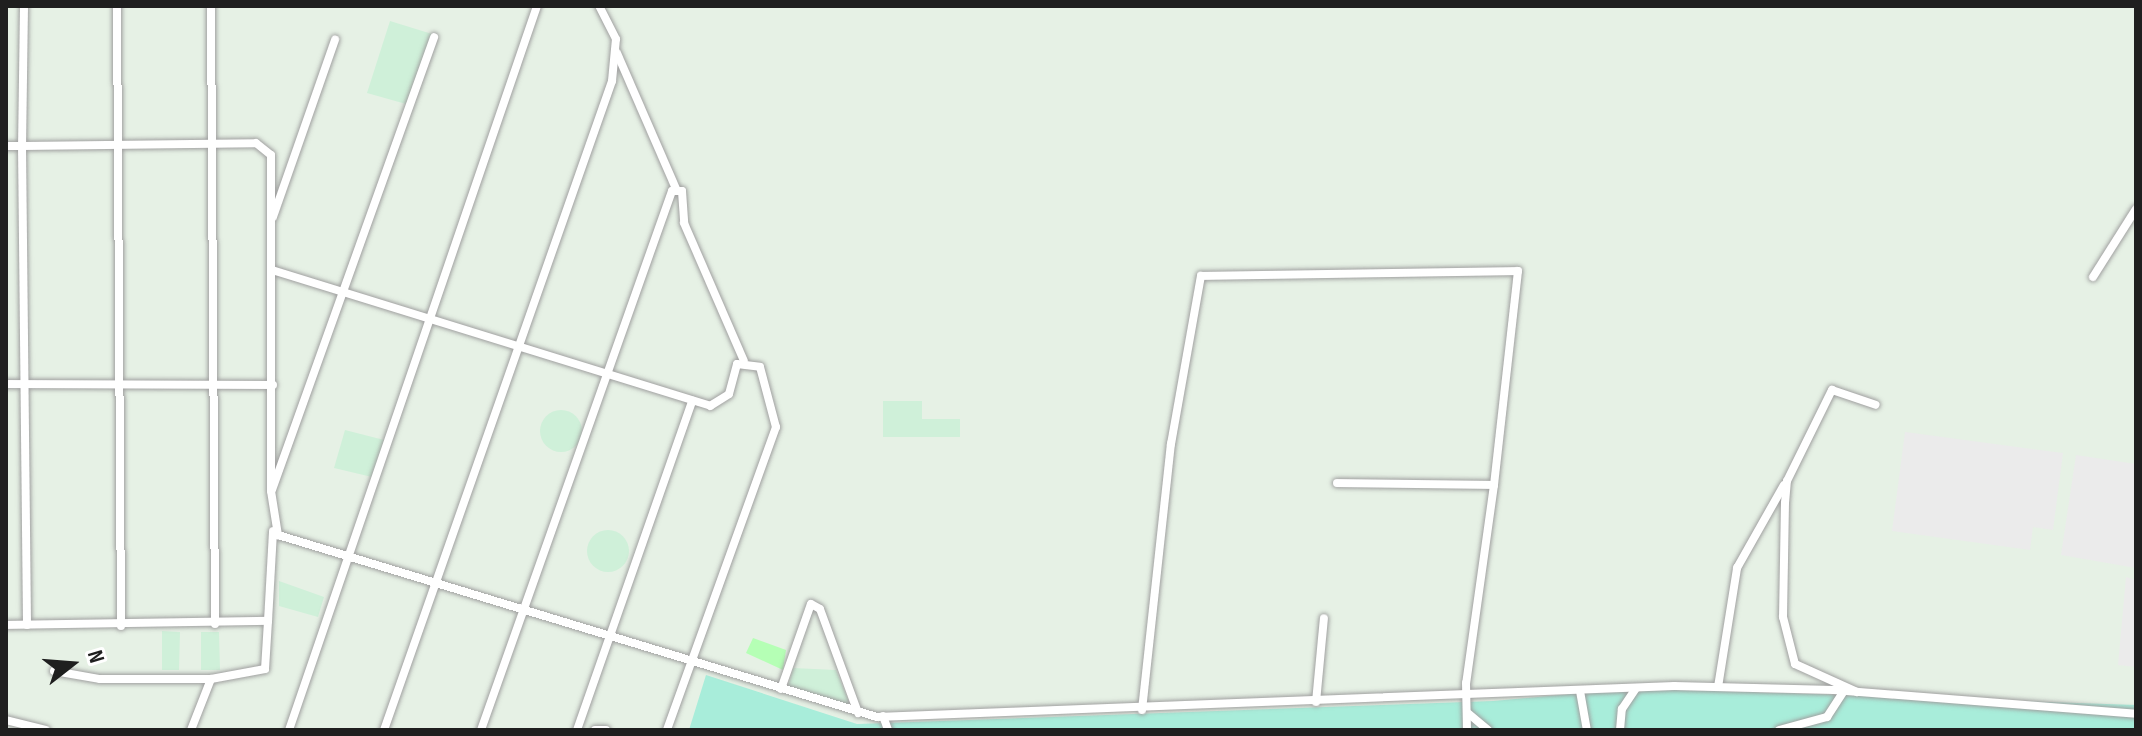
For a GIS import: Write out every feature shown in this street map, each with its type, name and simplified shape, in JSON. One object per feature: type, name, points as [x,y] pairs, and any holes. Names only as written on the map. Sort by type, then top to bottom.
[{"type":"street","points":[[24,6],[22,146],[27,625]]},
{"type":"street","points":[[117,6],[121,626]]},
{"type":"street","points":[[211,6],[216,384],[215,624]]},
{"type":"street","points":[[289,730],[433,325],[537,6]]},
{"type":"street","points":[[599,6],[676,189],[684,223],[744,361],[766,378],[776,427],[695,662],[665,730]]},
{"type":"street","points":[[271,491],[345,298],[434,37]]},
{"type":"street","points":[[271,221],[335,40]]},
{"type":"street","points":[[384,730],[519,351],[617,53]]},
{"type":"street","points":[[6,146],[256,143],[271,155],[273,531],[265,669],[211,679],[87,678],[54,671]]},
{"type":"street","points":[[481,730],[604,375],[676,189]]},
{"type":"street","points":[[2093,277],[2136,209]]},
{"type":"street","points":[[272,270],[345,298],[692,401],[722,403],[732,371],[744,361]]},
{"type":"street","points":[[1142,710],[1171,444],[1201,276],[1518,271],[1494,485],[1466,683],[1471,695],[1467,730]]},
{"type":"street","points":[[6,384],[273,385]]},
{"type":"street","points":[[1718,687],[1737,568],[1787,481],[1832,390],[1876,405]]},
{"type":"street","points":[[577,730],[692,401]]},
{"type":"street","points":[[1787,481],[1783,617],[1795,664],[1858,693]]},
{"type":"street","points":[[1337,483],[1494,485]]},
{"type":"street","points":[[273,531],[351,559],[858,713],[883,716],[1142,710],[1718,687],[1844,691],[2136,714]]},
{"type":"street","points":[[781,689],[811,604],[820,609],[858,713]]},
{"type":"street","points":[[1316,702],[1324,618]]},
{"type":"street","points":[[6,625],[121,626],[268,621]]},
{"type":"street","points":[[191,730],[211,679]]},
{"type":"street","points":[[1620,730],[1622,709],[1636,688]]},
{"type":"street","points":[[1580,691],[1587,730]]},
{"type":"street","points":[[1779,730],[1827,717],[1844,691]]},
{"type":"street","points":[[1469,714],[1488,730]]},
{"type":"street","points":[[883,716],[888,730]]},
{"type":"street","points":[[6,720],[46,730]]},
{"type":"street","points":[[595,730],[606,730]]},
{"type":"shaded area","points":[[390,21],[432,34],[406,104],[367,93]]},
{"type":"shaded area","points":[[883,401],[922,401],[922,419],[960,419],[960,437],[883,437]]},
{"type":"shaded area","points":[[561,410],[576,416],[582,431],[576,446],[561,452],[546,446],[540,431],[546,416]]},
{"type":"shaded area","points":[[345,430],[384,440],[372,477],[334,468]]},
{"type":"shaded area","points":[[1905,432],[2063,453],[2053,530],[2033,527],[2030,550],[1892,531]]},
{"type":"shaded area","points":[[2076,455],[2136,464],[2136,568],[2061,555]]},
{"type":"shaded area","points":[[608,530],[623,536],[629,551],[623,566],[608,572],[593,566],[587,551],[593,536]]},
{"type":"shaded area","points":[[2126,577],[2136,580],[2136,667],[2118,665]]},
{"type":"shaded area","points":[[279,581],[324,597],[318,617],[279,606]]},
{"type":"shaded area","points":[[162,631],[180,632],[179,670],[162,670]]},
{"type":"shaded area","points":[[201,632],[219,632],[220,670],[201,670]]},
{"type":"shaded area","points":[[793,668],[836,670],[851,707],[788,688]]},
{"type":"shaded area","points":[[706,675],[857,724],[1493,701],[1636,688],[2136,705],[2136,730],[689,730]]},
{"type":"sand","points":[[753,638],[786,650],[783,670],[746,653]]}]
